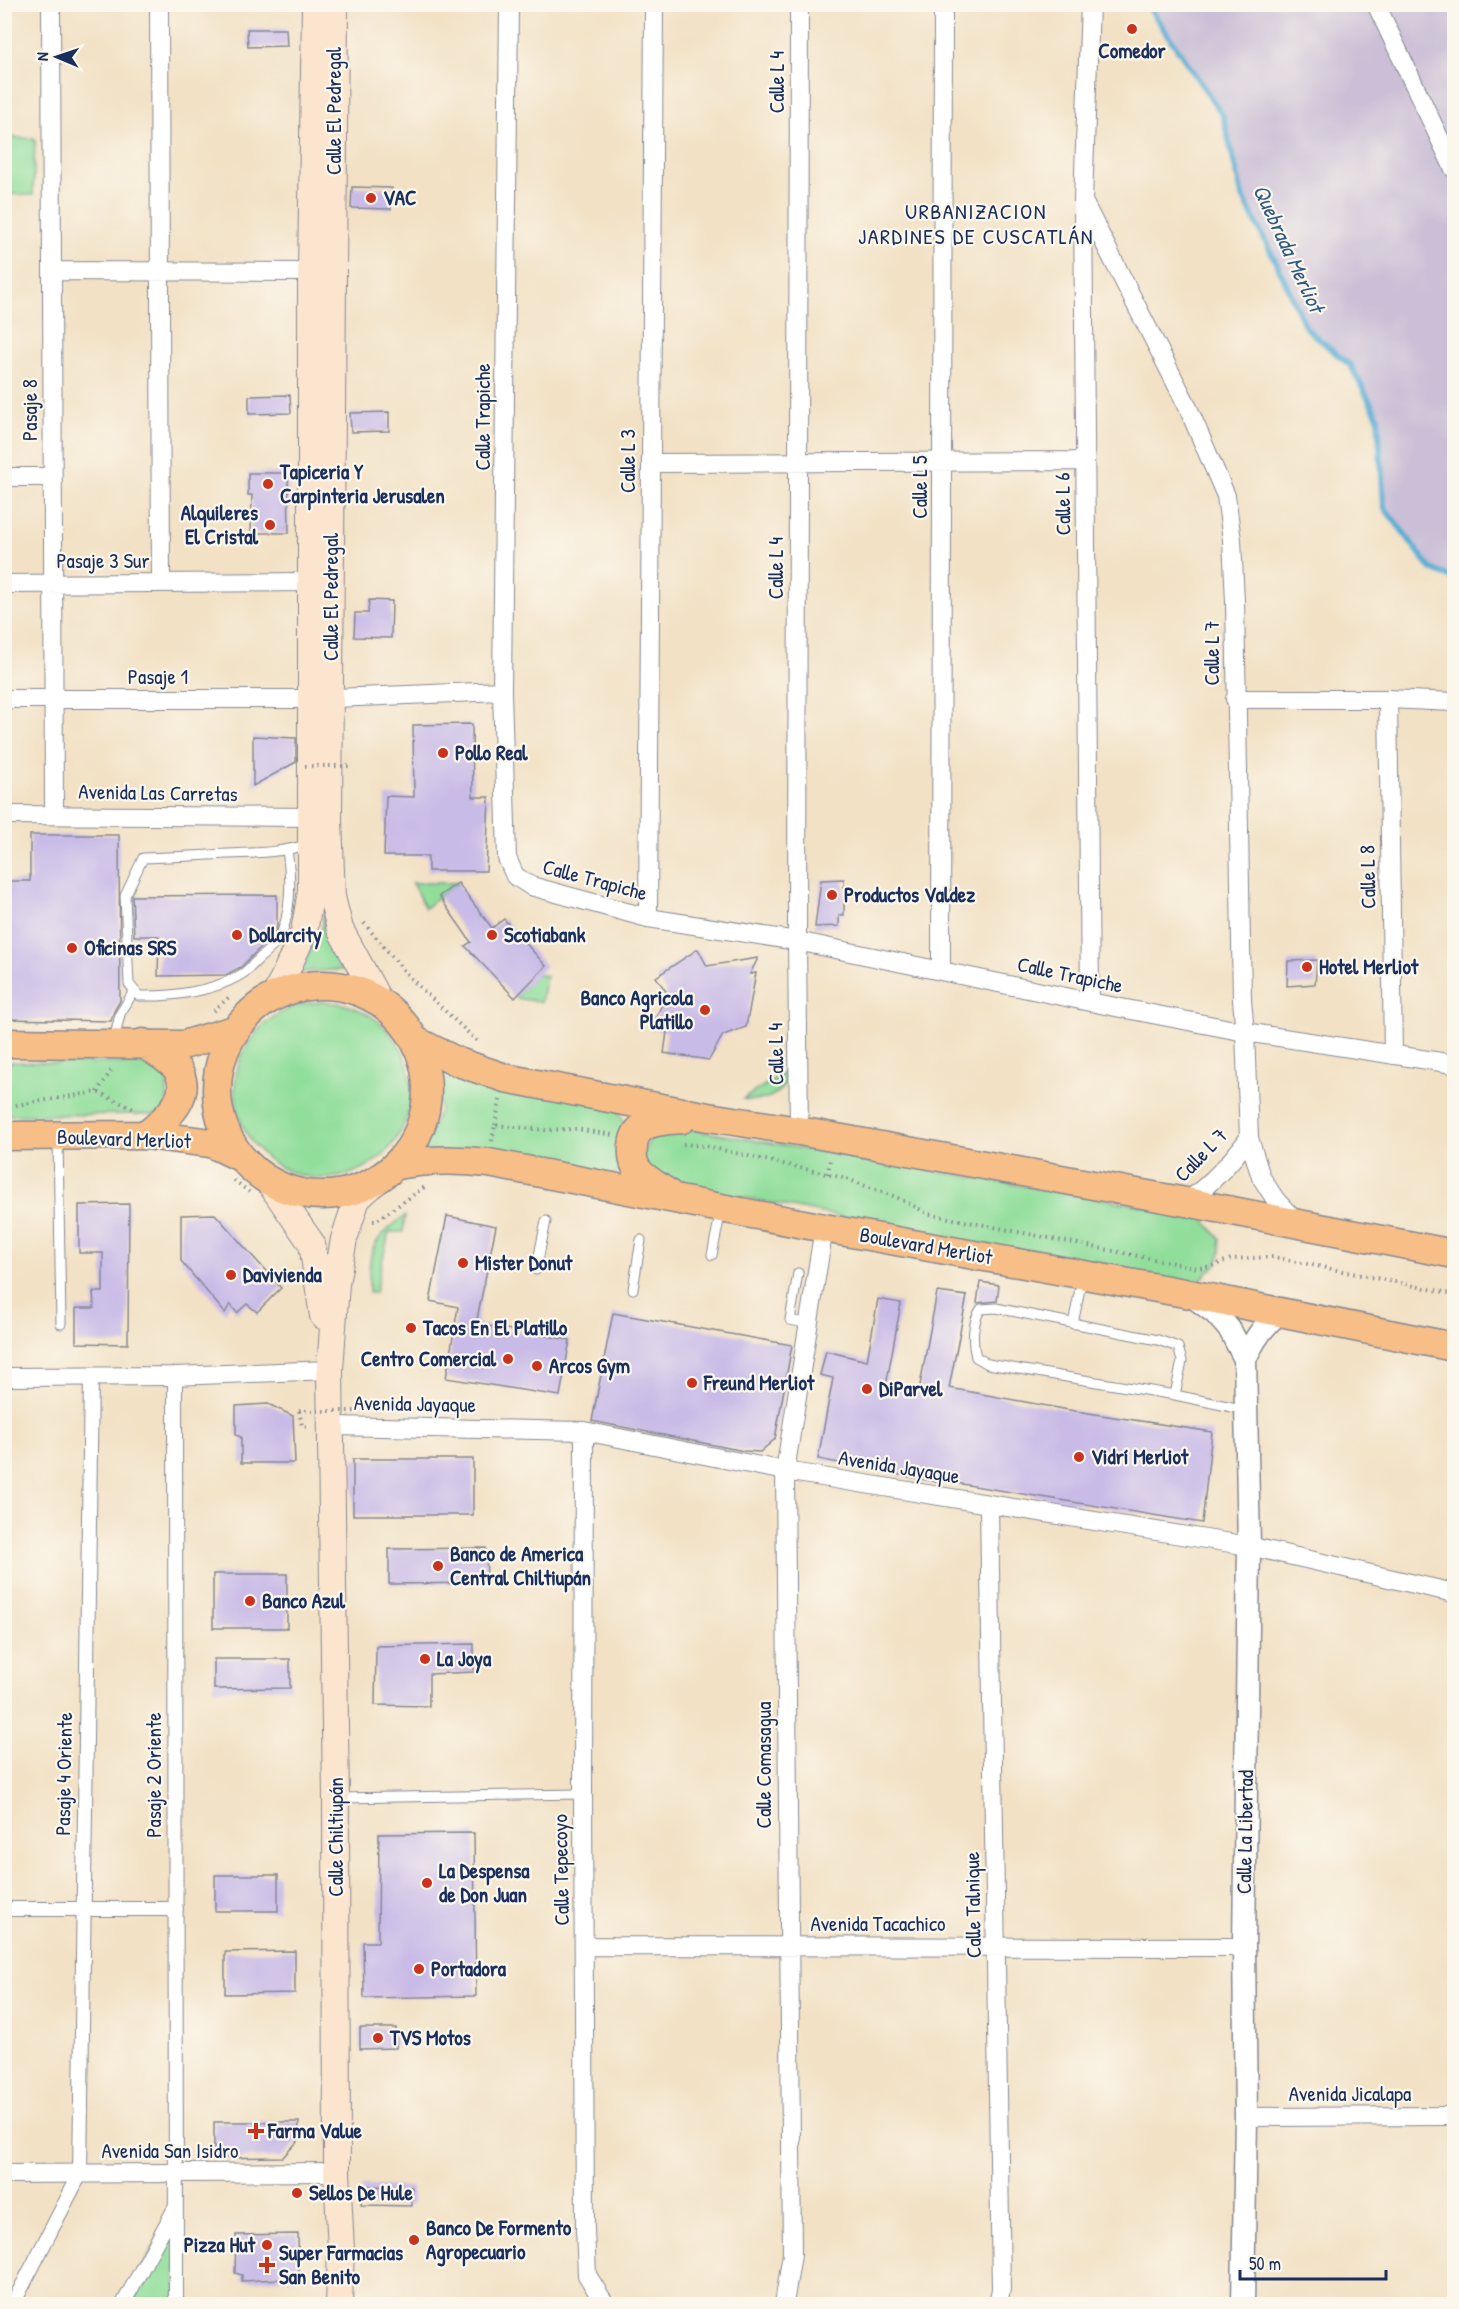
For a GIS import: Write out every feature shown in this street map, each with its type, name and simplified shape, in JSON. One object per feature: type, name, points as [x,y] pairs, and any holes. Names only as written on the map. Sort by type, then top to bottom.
[{"type":"main road","name":"Calle El Pedregal","points":[[315,4],[311,272],[311,582],[329,820],[332,897],[340,928],[378,999]]},
{"type":"main road","name":"Calle El Pedregal","points":[[276,994],[304,932],[311,891],[311,817],[320,699],[335,4]]},
{"type":"main road","points":[[327,984],[354,988],[378,999],[406,1025],[416,1041],[424,1062],[428,1084],[426,1106],[416,1137],[388,1172],[358,1190],[336,1195],[313,1196],[290,1191],[269,1182],[240,1157],[226,1134],[218,1108],[217,1081],[222,1055],[234,1030],[253,1010],[276,994],[301,986],[327,984]]},
{"type":"main road","points":[[4,1044],[183,1045],[234,1030]]},
{"type":"main road","points":[[416,1041],[458,1062],[505,1078],[708,1117],[799,1131],[1186,1202],[1455,1254]]},
{"type":"main road","points":[[143,1043],[176,1068],[183,1081],[182,1092],[175,1109],[147,1135]]},
{"type":"main road","points":[[676,1198],[640,1172],[632,1160],[633,1138],[638,1130],[650,1122],[708,1117]]},
{"type":"main road","name":"Boulevard Merliot","points":[[4,1136],[147,1135],[211,1143],[240,1157]]},
{"type":"main road","name":"Boulevard Merliot","points":[[388,1172],[428,1159],[458,1159],[1190,1294],[1455,1347]]},
{"type":"main road","name":"Calle Chiltiupán","points":[[339,2304],[341,2250],[337,2172],[336,1798],[330,1370],[336,1284],[344,1239],[357,1199],[388,1172]]},
{"type":"main road","name":"Calle Chiltiupán","points":[[269,1182],[312,1244],[330,1370]]},
{"type":"street","name":"Pasaje 8","points":[[51,4],[54,815]]},
{"type":"street","points":[[159,4],[161,583]]},
{"type":"street","name":"Calle Trapiche","points":[[508,4],[502,691],[507,858],[515,876],[531,886],[648,918],[797,941],[1245,1032],[1455,1064]]},
{"type":"street","name":"Calle L 3","points":[[648,918],[654,4]]},
{"type":"street","name":"Calle L 4","points":[[799,4],[797,941],[799,1131]]},
{"type":"street","name":"Calle L 5","points":[[942,970],[943,4]]},
{"type":"street","name":"Calle L 6","points":[[1090,4],[1083,201],[1090,1002]]},
{"type":"street","points":[[1376,4],[1455,170]]},
{"type":"street","name":"Calle L 7","points":[[1083,201],[1186,403],[1226,496],[1232,540],[1242,1000],[1249,1138],[1261,1177],[1275,1199],[1298,1224]]},
{"type":"street","points":[[52,271],[311,272]]},
{"type":"street","points":[[651,463],[1085,461]]},
{"type":"street","points":[[4,477],[53,477]]},
{"type":"street","name":"Pasaje 3 Sur","points":[[4,584],[311,582]]},
{"type":"street","name":"Pasaje 1","points":[[4,699],[320,699],[502,691]]},
{"type":"street","points":[[1235,699],[1388,699],[1455,702]]},
{"type":"street","name":"Calle L 8","points":[[1388,699],[1393,1055]]},
{"type":"street","name":"Avenida Las Carretas","points":[[4,815],[311,817]]},
{"type":"street","name":"Calle L 7","points":[[1186,1202],[1210,1185],[1249,1138]]},
{"type":"street","name":"Calle Comasagua","points":[[784,2304],[792,2254],[785,1471],[824,1228]]},
{"type":"street","name":"Calle La Libertad","points":[[1190,1294],[1215,1313],[1230,1330],[1245,1359]]},
{"type":"street","name":"Calle La Libertad","points":[[1244,2304],[1246,2117],[1244,1947],[1249,1546],[1245,1359],[1254,1339],[1265,1324],[1280,1312]]},
{"type":"street","name":"Avenida Jayaque","points":[[4,1377],[175,1376],[330,1370]]},
{"type":"street","name":"Pasaje 4 Oriente","points":[[80,2174],[90,1376]]},
{"type":"street","name":"Pasaje 2 Oriente","points":[[175,1376],[176,2304]]},
{"type":"street","name":"Avenida Jayaque","points":[[332,1426],[584,1431],[785,1471],[1249,1546],[1455,1593]]},
{"type":"street","name":"Calle Tepecoyo","points":[[584,1431],[585,2217],[587,2275],[605,2304]]},
{"type":"street","name":"Calle Talnique","points":[[989,1505],[1001,2289],[998,2304]]},
{"type":"street","points":[[4,1909],[176,1909]]},
{"type":"street","name":"Avenida Tacachico","points":[[584,1946],[1244,1947]]},
{"type":"street","name":"Avenida Jicalapa","points":[[1246,2117],[1455,2116]]},
{"type":"street","name":"Avenida San Isidro","points":[[4,2174],[337,2172]]},
{"type":"street","points":[[14,2304],[80,2174]]},
{"type":"street","points":[[123,2304],[176,2205]]},
{"type":"lane","points":[[287,850],[290,869],[290,903],[282,932],[275,944],[244,973],[186,993],[139,996],[134,991],[129,984],[125,896],[143,858],[264,853],[312,843]]},
{"type":"lane","points":[[113,1044],[120,1014],[134,991]]},
{"type":"lane","points":[[58,1135],[61,1324]]},
{"type":"lane","points":[[712,1255],[722,1208]]},
{"type":"lane","points":[[536,1270],[546,1221]]},
{"type":"lane","points":[[633,1289],[641,1240]]},
{"type":"lane","points":[[798,1273],[790,1320],[808,1324]]},
{"type":"lane","points":[[1073,1324],[1083,1275]]},
{"type":"lane","points":[[1175,1395],[1182,1361],[1178,1347],[1158,1340],[986,1307],[981,1309],[976,1316],[973,1347],[976,1357],[988,1364],[1175,1395],[1246,1410]]},
{"type":"lane","points":[[336,1798],[583,1794]]},
{"type":"path","points":[[305,766],[352,766]]},
{"type":"path","points":[[340,928],[360,919],[410,978],[482,1046]]},
{"type":"path","points":[[299,1411],[356,1411]]},
{"type":"shaded area","points":[[1150,5],[1454,5],[1454,579],[1431,569],[1384,507],[1378,417],[1351,366],[1306,328],[1242,195],[1223,116],[1151,10]]},
{"type":"green space","points":[[5,137],[35,139],[33,195],[5,194]]},
{"type":"green space","points":[[412,883],[458,883],[425,908]]},
{"type":"green space","points":[[326,897],[354,969],[299,972],[322,927]]},
{"type":"green space","points":[[537,974],[546,976],[541,1002],[515,998]]},
{"type":"green space","points":[[323,1002],[357,1009],[372,1017],[385,1028],[396,1041],[404,1056],[411,1090],[404,1124],[396,1139],[385,1152],[372,1163],[357,1171],[323,1178],[289,1171],[274,1163],[261,1152],[250,1139],[242,1124],[235,1090],[242,1056],[250,1041],[261,1028],[274,1017],[289,1009]]},
{"type":"green space","points":[[429,1057],[619,1111],[624,1124],[617,1173],[610,1175],[424,1150],[440,1109]]},
{"type":"green space","points":[[5,1062],[167,1064],[167,1114],[5,1115]]},
{"type":"green space","points":[[789,1070],[784,1085],[773,1095],[759,1100],[743,1099]]},
{"type":"green space","points":[[658,1124],[1201,1216],[1220,1239],[1221,1252],[1217,1263],[1200,1280],[1183,1283],[658,1181],[637,1165]]},
{"type":"green space","points":[[405,1216],[403,1232],[389,1232],[375,1293],[369,1293],[371,1257],[374,1248],[384,1233]]},
{"type":"green space","points":[[176,2205],[176,2304],[123,2304]]},
{"type":"building","points":[[247,29],[286,29],[287,46],[248,47]]},
{"type":"building","name":"VAC","points":[[352,187],[392,188],[391,209],[351,208]]},
{"type":"building","points":[[290,395],[291,413],[249,414],[249,396]]},
{"type":"building","points":[[389,412],[389,431],[351,432],[350,413]]},
{"type":"building","points":[[248,473],[288,473],[289,533],[251,533],[252,495],[248,495]]},
{"type":"building","points":[[369,600],[392,601],[391,638],[354,637],[355,613],[368,613]]},
{"type":"building","points":[[472,724],[473,797],[489,797],[486,871],[428,871],[428,856],[384,856],[386,796],[414,797],[413,725]]},
{"type":"building","points":[[253,736],[296,738],[296,762],[253,786]]},
{"type":"building","name":"Oficinas SRS","points":[[30,835],[119,835],[120,1001],[111,1021],[4,1019],[4,881],[30,881]]},
{"type":"building","name":"Productos Valdez","points":[[844,879],[844,915],[839,915],[839,926],[815,927],[821,880]]},
{"type":"building","name":"Scotiabank","points":[[458,883],[492,928],[504,919],[546,966],[515,998],[465,946],[471,942],[439,896]]},
{"type":"building","name":"Dollarcity","points":[[277,895],[277,927],[273,935],[241,967],[226,975],[158,976],[159,936],[134,936],[132,896]]},
{"type":"building","name":"Banco Agricola Platillo","points":[[698,949],[707,966],[758,958],[750,974],[756,973],[746,1027],[723,1035],[709,1060],[664,1053],[667,1032],[651,1029],[667,993],[656,977]]},
{"type":"building","name":"Hotel Merliot","points":[[1317,960],[1315,984],[1287,986],[1288,961]]},
{"type":"building","points":[[129,1204],[128,1344],[76,1343],[76,1308],[94,1308],[93,1292],[103,1292],[103,1253],[79,1253],[79,1205]]},
{"type":"building","name":"Davivienda","points":[[215,1214],[281,1288],[257,1312],[247,1304],[237,1313],[230,1304],[225,1313],[181,1261],[181,1215]]},
{"type":"building","points":[[447,1216],[496,1226],[476,1324],[570,1340],[560,1396],[446,1378],[458,1307],[430,1301]]},
{"type":"building","points":[[980,1282],[999,1285],[997,1301],[977,1303]]},
{"type":"building","points":[[937,1292],[967,1296],[949,1388],[1069,1410],[1212,1432],[1202,1523],[937,1480],[936,1482],[818,1459],[833,1378],[820,1375],[826,1351],[867,1361],[878,1299],[901,1303],[886,1386],[919,1391]]},
{"type":"building","name":"Freund Merliot","points":[[613,1313],[792,1345],[775,1439],[760,1452],[744,1451],[592,1421]]},
{"type":"building","points":[[268,1404],[293,1416],[295,1463],[241,1463],[241,1437],[236,1435],[236,1406]]},
{"type":"building","points":[[353,1459],[473,1459],[473,1515],[353,1515]]},
{"type":"building","name":"Banco de America Central Chiltiupán","points":[[486,1548],[487,1583],[389,1584],[389,1549]]},
{"type":"building","name":"Banco Azul","points":[[213,1574],[287,1574],[287,1628],[213,1628]]},
{"type":"building","name":"La Joya","points":[[474,1644],[474,1672],[429,1674],[429,1706],[375,1705],[376,1646]]},
{"type":"building","points":[[214,1659],[290,1659],[290,1688],[214,1689]]},
{"type":"building","points":[[474,1833],[476,1996],[364,1998],[363,1942],[378,1942],[379,1834]]},
{"type":"building","points":[[215,1875],[278,1875],[278,1911],[215,1911]]},
{"type":"building","points":[[295,1951],[295,1993],[225,1994],[225,1952]]},
{"type":"building","name":"TVS Motos","points":[[360,2028],[396,2028],[396,2048],[360,2049]]},
{"type":"building","name":"Farma Value","points":[[214,2122],[299,2122],[298,2141],[283,2157],[214,2158]]},
{"type":"building","points":[[362,2186],[412,2187],[412,2206],[361,2205]]},
{"type":"building","points":[[298,2234],[299,2278],[242,2281],[242,2275],[235,2273],[236,2235]]},
{"type":"waterway","name":"Quebrada Merliot","points":[[1150,4],[1151,10],[1223,116],[1242,195],[1306,328],[1351,366],[1378,417],[1384,507],[1431,569],[1454,579]]},
{"type":"place","name":"Comedor","points":[[1132,29]]},
{"type":"place","name":"VAC","points":[[371,198]]},
{"type":"place","name":"Tapiceria Y Carpinteria Jerusalen","points":[[268,484]]},
{"type":"place","name":"Alquileres El Cristal","points":[[270,525]]},
{"type":"place","name":"Pollo Real","points":[[443,753]]},
{"type":"place","name":"Productos Valdez","points":[[832,895]]},
{"type":"place","name":"Dollarcity","points":[[237,935]]},
{"type":"place","name":"Scotiabank","points":[[492,935]]},
{"type":"place","name":"Oficinas SRS","points":[[72,948]]},
{"type":"place","name":"Hotel Merliot","points":[[1307,967]]},
{"type":"place","name":"Banco Agricola Platillo","points":[[705,1010]]},
{"type":"place","name":"Mister Donut","points":[[463,1263]]},
{"type":"place","name":"Davivienda","points":[[231,1275]]},
{"type":"place","name":"Tacos En El Platillo","points":[[411,1328]]},
{"type":"place","name":"Centro Comercial","points":[[508,1359]]},
{"type":"place","name":"Arcos Gym","points":[[537,1366]]},
{"type":"place","name":"Freund Merliot","points":[[692,1383]]},
{"type":"place","name":"DiParvel","points":[[867,1389]]},
{"type":"place","name":"Vidrí Merliot","points":[[1079,1457]]},
{"type":"place","name":"Banco de America Central Chiltiupán","points":[[438,1566]]},
{"type":"place","name":"Banco Azul","points":[[250,1601]]},
{"type":"place","name":"La Joya","points":[[425,1659]]},
{"type":"place","name":"La Despensa de Don Juan","points":[[427,1883]]},
{"type":"place","name":"Portadora","points":[[419,1969]]},
{"type":"place","name":"TVS Motos","points":[[378,2038]]},
{"type":"place","name":"Farma Value","points":[[256,2131]]},
{"type":"place","name":"Sellos De Hule","points":[[297,2193]]},
{"type":"place","name":"Banco De Formento Agropecuario","points":[[414,2240]]},
{"type":"place","name":"Pizza Hut","points":[[267,2245]]},
{"type":"place","name":"Super Farmacias San Benito","points":[[267,2265]]},
{"type":"district","name":"URBANIZACION JARDINES DE CUSCATLÁN","points":[[976,224]]}]
